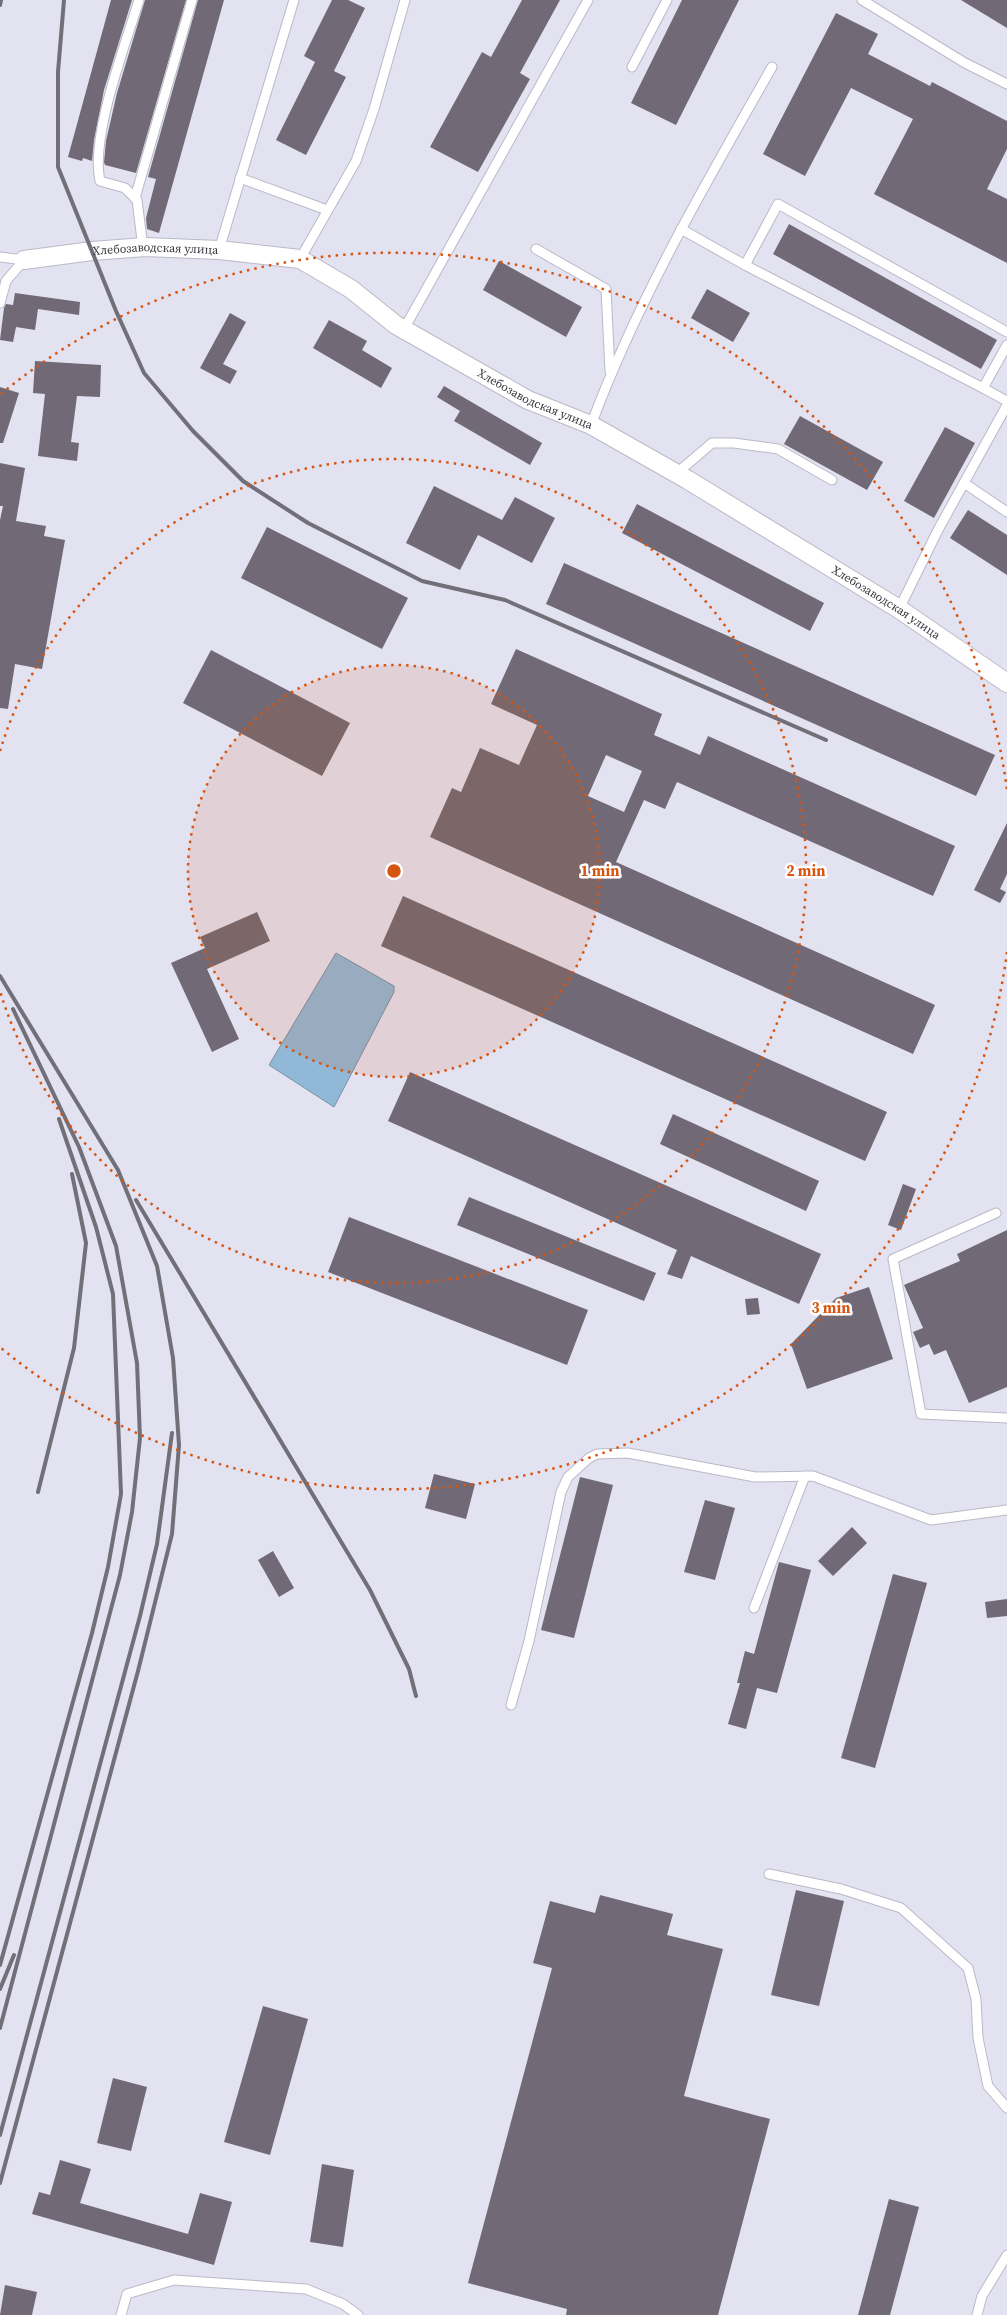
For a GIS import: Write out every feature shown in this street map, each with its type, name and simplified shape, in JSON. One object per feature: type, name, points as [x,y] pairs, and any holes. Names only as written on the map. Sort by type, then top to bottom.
[{"type":"street","name":"Хлебозаводская улица","points":[[24,260],[92,251],[143,248],[219,250],[300,259],[351,288],[404,329],[528,400],[591,424],[677,473],[898,609],[1007,683]]},
{"type":"lane","points":[[139,0],[102,124],[97,168],[100,182],[126,188],[137,200],[143,248]]},
{"type":"lane","points":[[135,198],[192,0]]},
{"type":"lane","points":[[219,250],[294,0]]},
{"type":"lane","points":[[300,259],[356,161],[374,109],[405,0]]},
{"type":"lane","points":[[404,329],[588,0]]},
{"type":"lane","points":[[632,67],[666,0]]},
{"type":"lane","points":[[862,0],[965,63],[1007,84]]},
{"type":"lane","points":[[591,424],[610,371],[681,229],[772,67]]},
{"type":"lane","points":[[240,178],[327,210]]},
{"type":"lane","points":[[744,265],[778,204],[1007,332]]},
{"type":"lane","points":[[681,229],[744,265],[1007,401]]},
{"type":"lane","points":[[536,249],[606,289],[610,371]]},
{"type":"lane","points":[[0,257],[24,260]]},
{"type":"lane","points":[[0,303],[6,281],[24,260]]},
{"type":"lane","points":[[983,388],[1007,345]]},
{"type":"lane","points":[[898,609],[938,530],[1007,405]]},
{"type":"lane","points":[[677,473],[712,443],[734,443],[778,449],[832,480]]},
{"type":"lane","points":[[964,483],[1007,512]]},
{"type":"lane","points":[[996,1213],[893,1259],[921,1414],[1007,1418]]},
{"type":"lane","points":[[511,1706],[530,1641],[561,1492],[568,1477],[589,1458],[597,1454],[628,1453],[755,1477],[813,1476],[931,1520],[1007,1510]]},
{"type":"lane","points":[[754,1608],[805,1476]]},
{"type":"lane","points":[[769,1874],[841,1889],[901,1908],[968,1968],[976,1999],[978,2038],[988,2086],[1007,2108]]},
{"type":"lane","points":[[977,2315],[982,2296],[1007,2255]]},
{"type":"lane","points":[[121,2315],[127,2294],[174,2280],[306,2289],[343,2304],[358,2315]]},
{"type":"water","points":[[336,953],[394,986],[394,992],[334,1107],[269,1065]]},
{"type":"building","points":[[111,0],[132,0],[104,90],[94,140],[92,161],[83,158],[82,161],[68,157]]},
{"type":"building","points":[[145,0],[186,0],[136,173],[105,165],[104,162],[106,141],[117,93]]},
{"type":"building","points":[[198,0],[224,0],[159,233],[147,229],[146,218],[156,179],[148,177]]},
{"type":"building","points":[[332,0],[348,0],[365,8],[334,71],[346,77],[306,155],[276,140],[315,62],[304,56]]},
{"type":"building","points":[[522,0],[560,0],[520,73],[530,79],[478,172],[430,147],[482,52],[491,57]]},
{"type":"building","points":[[682,0],[739,0],[676,125],[631,103]]},
{"type":"building","points":[[961,0],[1007,0],[1007,28]]},
{"type":"building","points":[[836,13],[878,34],[868,54],[930,86],[932,82],[1007,121],[1007,149],[987,189],[1007,199],[1007,263],[874,194],[913,119],[851,88],[805,176],[763,154]]},
{"type":"building","points":[[789,224],[997,340],[981,369],[773,254]]},
{"type":"building","points":[[499,261],[582,307],[566,337],[483,290]]},
{"type":"building","points":[[707,289],[750,313],[733,342],[691,318]]},
{"type":"building","points":[[15,293],[80,302],[79,315],[38,309],[35,330],[16,327],[13,342],[0,340],[4,308],[6,304],[13,305]]},
{"type":"building","points":[[230,313],[246,322],[223,364],[237,371],[230,384],[200,368]]},
{"type":"building","points":[[329,320],[367,341],[362,350],[392,368],[381,388],[313,348]]},
{"type":"building","points":[[35,361],[101,365],[100,397],[77,396],[71,442],[79,443],[77,461],[38,456],[45,394],[33,393]]},
{"type":"building","points":[[444,386],[542,443],[530,465],[454,421],[460,411],[437,397]]},
{"type":"building","points":[[0,387],[19,393],[3,443],[0,443]]},
{"type":"building","points":[[800,416],[883,462],[867,490],[784,444]]},
{"type":"building","points":[[945,427],[975,443],[934,518],[904,501]]},
{"type":"building","points":[[0,463],[25,468],[16,521],[46,526],[44,536],[65,540],[42,669],[15,664],[8,709],[0,708],[0,520],[3,506],[0,506]]},
{"type":"building","points":[[434,486],[502,520],[515,497],[555,518],[532,563],[478,535],[460,570],[406,543]]},
{"type":"building","points":[[637,504],[824,603],[810,631],[622,533]]},
{"type":"building","points":[[968,510],[1007,535],[1007,575],[950,538]]},
{"type":"building","points":[[267,527],[408,598],[382,649],[241,578]]},
{"type":"building","points":[[564,563],[995,755],[976,796],[546,604]]},
{"type":"building","points":[[516,649],[662,714],[654,735],[700,755],[708,736],[955,846],[933,896],[677,782],[665,809],[644,800],[616,862],[935,1005],[913,1054],[430,837],[452,788],[461,792],[480,748],[519,765],[537,725],[491,704]],"holes":[[[606,755],[642,771],[624,812],[588,796]]]},
{"type":"building","points":[[211,650],[350,723],[322,776],[183,703]]},
{"type":"building","points":[[1007,823],[1007,874],[1000,889],[1006,892],[1000,903],[974,890]]},
{"type":"building","points":[[403,896],[887,1112],[865,1161],[381,946]]},
{"type":"building","points":[[257,912],[270,941],[207,969],[239,1039],[212,1052],[171,963],[205,948],[200,937]]},
{"type":"building","points":[[410,1072],[821,1254],[799,1304],[691,1256],[682,1279],[667,1274],[677,1250],[388,1121]]},
{"type":"building","points":[[673,1114],[819,1181],[806,1211],[660,1144]]},
{"type":"building","points":[[903,1184],[916,1189],[901,1230],[888,1225]]},
{"type":"building","points":[[469,1197],[656,1273],[644,1301],[457,1225]]},
{"type":"building","points":[[349,1217],[588,1310],[567,1365],[328,1272]]},
{"type":"building","points":[[1007,1230],[1007,1387],[969,1403],[946,1350],[934,1355],[929,1344],[920,1348],[913,1332],[923,1328],[904,1285],[960,1261],[957,1254]]},
{"type":"building","points":[[869,1287],[893,1359],[807,1389],[791,1344],[836,1298]]},
{"type":"building","points":[[758,1298],[760,1314],[747,1315],[745,1299]]},
{"type":"building","points":[[434,1474],[475,1484],[466,1519],[425,1508]]},
{"type":"building","points":[[580,1477],[613,1485],[574,1638],[541,1630]]},
{"type":"building","points":[[705,1500],[735,1508],[715,1580],[684,1572]]},
{"type":"building","points":[[852,1527],[867,1543],[833,1576],[818,1561]]},
{"type":"building","points":[[273,1551],[294,1588],[279,1597],[258,1560]]},
{"type":"building","points":[[779,1562],[811,1570],[777,1693],[757,1688],[746,1729],[728,1724],[740,1683],[737,1683],[745,1651],[754,1654]]},
{"type":"building","points":[[893,1574],[927,1583],[875,1768],[841,1758]]},
{"type":"building","points":[[1007,1599],[1007,1616],[987,1618],[985,1602]]},
{"type":"building","points":[[796,1890],[844,1901],[819,2006],[771,1995]]},
{"type":"building","points":[[600,1895],[673,1914],[667,1935],[723,1949],[684,2096],[770,2119],[718,2315],[566,2315],[567,2309],[468,2283],[552,1968],[533,1963],[550,1901],[595,1913]]},
{"type":"building","points":[[263,2006],[308,2019],[270,2155],[224,2142]]},
{"type":"building","points":[[113,2078],[147,2087],[131,2151],[97,2143]]},
{"type":"building","points":[[60,2160],[91,2169],[80,2203],[188,2234],[200,2193],[232,2202],[214,2265],[32,2214],[39,2192],[50,2195]]},
{"type":"building","points":[[322,2164],[354,2170],[343,2247],[310,2242]]},
{"type":"building","points":[[889,2199],[919,2207],[890,2315],[858,2315]]},
{"type":"building","points":[[5,2285],[37,2292],[32,2315],[0,2315]]},
{"type":"railway","points":[[0,5],[1,0]]},
{"type":"railway","points":[[64,0],[58,72],[58,167],[116,311],[144,373],[193,431],[243,481],[308,523],[422,581],[505,600],[826,740]]},
{"type":"railway","points":[[0,976],[118,1170],[157,1266],[173,1358],[179,1445],[172,1534],[138,1671],[0,2183]]},
{"type":"railway","points":[[0,2028],[120,1575],[132,1512],[140,1438],[137,1363],[116,1246],[79,1147],[13,1009]]},
{"type":"railway","points":[[0,1965],[92,1633],[108,1567],[121,1494],[113,1294],[96,1227],[59,1119]]},
{"type":"railway","points":[[38,1492],[74,1348],[86,1243],[72,1174]]},
{"type":"railway","points":[[136,1200],[370,1590],[409,1669],[416,1696]]},
{"type":"railway","points":[[0,2135],[140,1616],[157,1544],[172,1433]]},
{"type":"railway","points":[[0,1989],[14,1955]]}]
